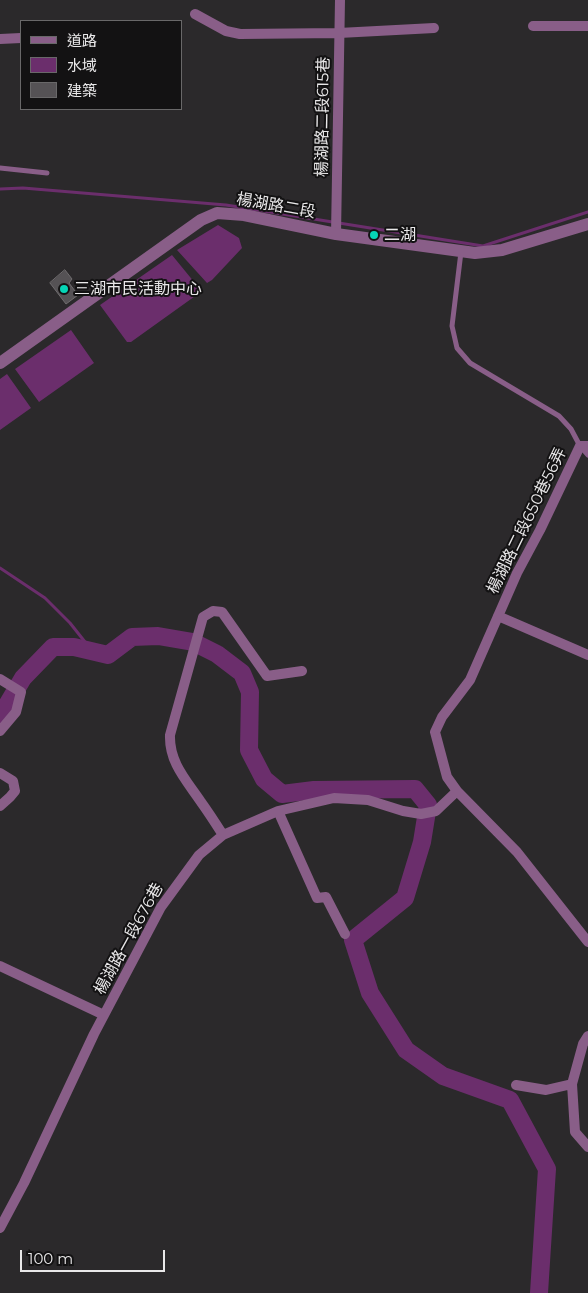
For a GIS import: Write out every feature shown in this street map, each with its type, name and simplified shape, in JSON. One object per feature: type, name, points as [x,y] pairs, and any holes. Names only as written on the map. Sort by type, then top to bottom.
[{"type":"street","name":"楊湖路二段615巷","points":[[336,234],[340,0]]},
{"type":"street","points":[[195,14],[226,31],[240,34],[339,33],[434,28]]},
{"type":"street","points":[[533,26],[588,26]]},
{"type":"street","points":[[0,39],[20,38]]},
{"type":"street","name":"楊湖路二段","points":[[0,363],[201,220],[216,213],[244,215],[336,234],[475,253],[502,250],[588,224]]},
{"type":"street","name":"楊湖路二段650巷56弄","points":[[584,446],[517,573],[470,680],[442,717],[435,732],[446,777],[457,792],[517,852],[588,942]]},
{"type":"street","points":[[223,835],[179,771],[169,745],[170,735],[203,617],[213,611],[222,612],[267,676],[302,671]]},
{"type":"street","name":"楊湖路二段650巷56弄","points":[[498,616],[588,655]]},
{"type":"street","points":[[0,679],[21,692],[16,712],[0,731]]},
{"type":"street","points":[[0,774],[13,781],[14,791],[0,806]]},
{"type":"street","name":"楊湖路一段676巷","points":[[0,1228],[24,1183],[104,1015],[161,907],[199,855],[223,835],[278,811],[334,798],[368,800],[403,811],[421,814],[436,811],[457,792]]},
{"type":"street","points":[[278,811],[317,898],[326,897],[345,934]]},
{"type":"street","points":[[0,966],[104,1015]]},
{"type":"street","points":[[588,1036],[583,1044],[572,1084],[576,1132],[588,1147]]},
{"type":"street","points":[[516,1085],[546,1090],[572,1084]]},
{"type":"lane","points":[[0,168],[47,173]]},
{"type":"lane","points":[[461,252],[452,326],[456,348],[470,363],[559,416],[584,446],[588,455]]},
{"type":"water","points":[[218,225],[239,238],[242,248],[207,283],[177,250]]},
{"type":"water","points":[[172,255],[199,288],[198,294],[131,342],[127,342],[100,305]]},
{"type":"water","points":[[71,330],[94,363],[39,402],[15,369]]},
{"type":"water","points":[[7,374],[31,408],[0,430],[0,379]]},
{"type":"building","name":"三湖市民活動中心","points":[[65,270],[72,279],[69,283],[78,295],[66,304],[50,283]]},
{"type":"waterway","points":[[0,189],[23,188],[226,205],[483,246],[588,212]]},
{"type":"waterway","points":[[0,568],[45,598],[70,623],[93,652]]},
{"type":"waterway","points":[[0,717],[23,678],[53,647],[74,647],[108,655],[132,637],[158,636],[193,642],[217,654],[242,673],[250,692],[249,750],[264,779],[282,794],[314,790],[415,789],[428,805],[422,842],[405,898],[353,940],[370,993],[406,1050],[443,1076],[510,1100],[547,1169],[539,1293]]},
{"type":"place","name":"二湖","points":[[374,235]]},
{"type":"place","name":"三湖市民活動中心","points":[[64,289]]}]
